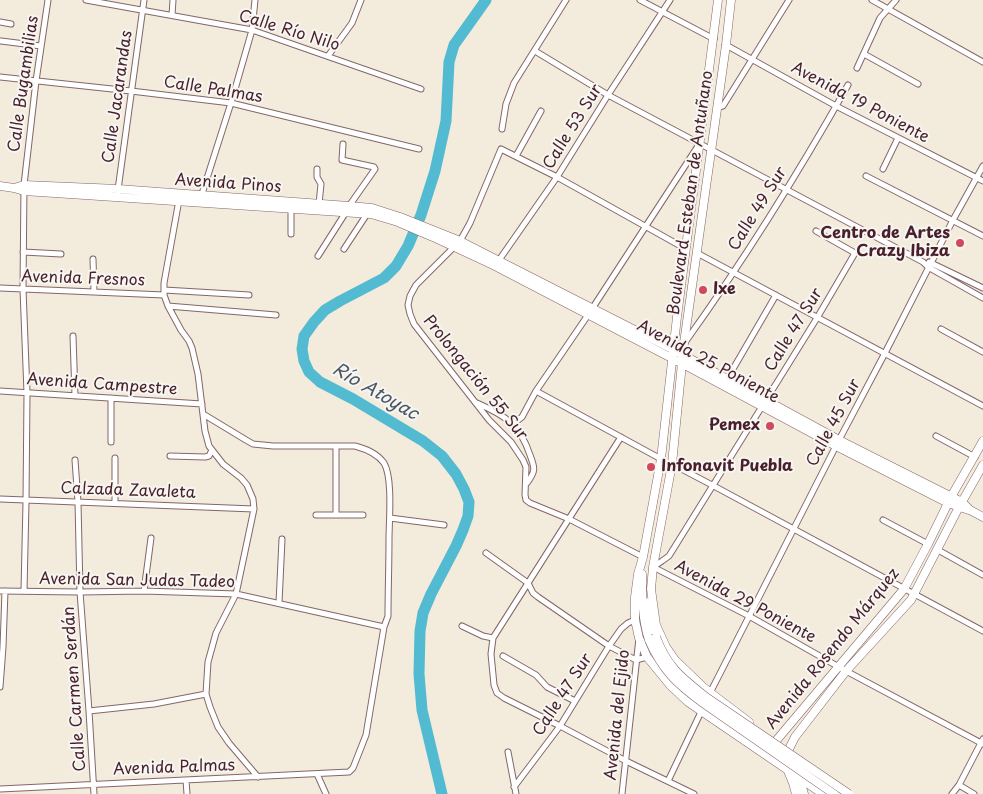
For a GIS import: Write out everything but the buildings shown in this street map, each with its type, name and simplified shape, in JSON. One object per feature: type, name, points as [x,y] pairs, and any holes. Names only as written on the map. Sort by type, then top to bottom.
[{"type":"main road","name":"Boulevard Esteban de Antuñano","points":[[643,557],[661,459],[718,0]]},
{"type":"main road","name":"Boulevard Esteban de Antuñano","points":[[651,589],[653,567],[672,464],[684,343],[726,45],[730,0]]},
{"type":"main road","name":"Avenida Pinos","points":[[0,186],[180,198],[319,204],[399,220]]},
{"type":"main road","name":"Avenida Pinos","points":[[200,199],[291,209],[372,208],[435,235]]},
{"type":"main road","name":"Avenida 25 Poniente","points":[[435,235],[497,263],[983,518]]},
{"type":"main road","name":"Avenida Rosendo Márquez","points":[[775,742],[904,589],[949,500],[983,440]]},
{"type":"main road","name":"Avenida Rosendo Márquez","points":[[788,751],[795,737],[846,671],[911,600],[983,465]]},
{"type":"main road","points":[[643,557],[638,574],[635,597],[635,620],[639,638],[647,657],[670,685],[688,702],[823,794]]},
{"type":"main road","points":[[643,557],[642,611],[646,628],[666,660],[679,675],[706,697],[849,794]]},
{"type":"main road","points":[[651,589],[649,608],[655,654],[673,679],[682,688],[834,794]]},
{"type":"main road","points":[[651,589],[656,625],[666,647],[675,660],[710,692],[775,742],[854,794]]},
{"type":"main road","points":[[795,737],[795,750],[798,756],[806,763]]},
{"type":"main road","points":[[775,742],[804,794]]},
{"type":"main road","points":[[788,751],[794,775],[796,794]]},
{"type":"main road","points":[[794,775],[806,763]]},
{"type":"street","name":"Calle Bugambilias","points":[[24,591],[27,393],[23,289],[24,188],[36,81],[48,0]]},
{"type":"street","name":"Calle Río Nilo","points":[[86,0],[252,30],[421,89]]},
{"type":"street","name":"Calle Jacarandas","points":[[118,193],[144,0]]},
{"type":"street","points":[[172,15],[173,0]]},
{"type":"street","points":[[200,199],[252,30],[255,0]]},
{"type":"street","points":[[328,56],[352,23],[360,0]]},
{"type":"street","points":[[502,129],[506,104],[514,83],[566,0]]},
{"type":"street","points":[[640,0],[714,39]]},
{"type":"street","name":"Calle 53 Sur","points":[[497,263],[557,177],[608,94],[670,0]]},
{"type":"street","points":[[717,108],[723,106],[789,0]]},
{"type":"street","points":[[872,0],[983,62]]},
{"type":"street","points":[[857,68],[880,18],[896,0]]},
{"type":"street","points":[[0,22],[11,24]]},
{"type":"street","points":[[1,41],[41,46]]},
{"type":"street","name":"Avenida 19 Poniente","points":[[726,45],[836,106],[983,181]]},
{"type":"street","points":[[535,51],[608,94],[711,150],[924,262],[983,288]]},
{"type":"street","points":[[864,54],[918,84]]},
{"type":"street","name":"Calle Palmas","points":[[0,77],[231,103],[419,149]]},
{"type":"street","name":"Calle 49 Sur","points":[[684,343],[734,272],[848,85]]},
{"type":"street","points":[[541,111],[516,156],[686,249]]},
{"type":"street","points":[[883,169],[898,138]]},
{"type":"street","points":[[318,256],[374,169],[374,167],[342,160],[343,144]]},
{"type":"street","points":[[513,424],[522,417],[536,392],[700,144]]},
{"type":"street","name":"Prolongación 55 Sur","points":[[516,156],[501,149],[470,223],[458,244],[416,285],[410,296],[408,306],[414,324],[474,402],[511,442],[523,460],[526,467],[526,500],[569,520]]},
{"type":"street","name":"Calle 45 Sur","points":[[710,692],[952,220],[983,166]]},
{"type":"street","points":[[317,169],[320,184],[319,204]]},
{"type":"street","points":[[866,176],[983,236]]},
{"type":"street","points":[[180,198],[165,276],[164,292],[168,306],[192,348],[198,374],[207,440],[223,464],[247,485],[253,499],[254,509],[236,594],[212,644],[206,678],[206,694],[218,727],[258,777]]},
{"type":"street","points":[[291,209],[291,234]]},
{"type":"street","points":[[344,249],[367,214]]},
{"type":"street","name":"Calle 47 Sur","points":[[653,567],[669,556],[817,318],[854,253],[816,231]]},
{"type":"street","points":[[24,252],[61,254]]},
{"type":"street","points":[[697,253],[983,406]]},
{"type":"street","points":[[93,259],[94,292]]},
{"type":"street","points":[[930,265],[983,298]]},
{"type":"street","name":"Avenida Fresnos","points":[[0,288],[249,295]]},
{"type":"street","points":[[726,383],[776,296]]},
{"type":"street","points":[[168,306],[276,315]]},
{"type":"street","points":[[940,328],[983,352]]},
{"type":"street","points":[[73,336],[75,396]]},
{"type":"street","name":"Avenida Campestre","points":[[0,391],[202,404]]},
{"type":"street","points":[[536,392],[661,459]]},
{"type":"street","points":[[111,398],[111,442]]},
{"type":"street","points":[[474,402],[494,411],[513,424],[526,441],[534,467],[534,474],[526,483]]},
{"type":"street","points":[[203,414],[254,444],[273,446],[355,446],[376,454],[383,462],[389,481],[390,518],[386,625]]},
{"type":"street","points":[[936,436],[974,457]]},
{"type":"street","points":[[620,437],[493,638],[491,654],[494,686],[497,693],[504,698],[694,794]]},
{"type":"street","points":[[336,446],[336,515]]},
{"type":"street","points":[[170,456],[205,457],[210,456],[212,450]]},
{"type":"street","points":[[115,458],[115,503]]},
{"type":"street","name":"Calle Carmen Serdán","points":[[75,460],[80,592],[94,794]]},
{"type":"street","points":[[672,464],[983,631]]},
{"type":"street","name":"Calzada Zavaleta","points":[[0,499],[254,509]]},
{"type":"street","points":[[316,515],[362,515]]},
{"type":"street","points":[[390,518],[444,525]]},
{"type":"street","points":[[569,520],[643,557]]},
{"type":"street","points":[[883,520],[928,544]]},
{"type":"street","points":[[144,591],[151,538]]},
{"type":"street","points":[[278,603],[282,539]]},
{"type":"street","points":[[938,550],[983,575]]},
{"type":"street","points":[[486,554],[528,583],[538,597],[609,646],[636,660],[647,657]]},
{"type":"street","name":"Avenida 29 Poniente","points":[[653,567],[749,616],[846,671],[982,742]]},
{"type":"street","points":[[0,687],[3,647],[2,591]]},
{"type":"street","name":"Avenida San Judas Tadeo","points":[[2,591],[144,591],[236,594],[386,625]]},
{"type":"street","name":"Calle 47 Sur","points":[[514,787],[560,726],[609,646],[628,623],[635,620]]},
{"type":"street","name":"Avenida Palmas","points":[[0,789],[349,772],[353,768],[366,735],[386,625]]},
{"type":"street","points":[[462,626],[483,636],[493,638]]},
{"type":"street","name":"Avenida del Ejido","points":[[622,794],[639,638]]},
{"type":"street","points":[[503,656],[536,675],[543,684],[575,701]]},
{"type":"street","points":[[89,711],[154,704],[206,694]]},
{"type":"street","points":[[668,781],[701,712]]},
{"type":"street","points":[[952,794],[959,785],[982,742]]},
{"type":"street","points":[[508,752],[516,794]]},
{"type":"street","points":[[316,774],[326,794]]},
{"type":"street","points":[[186,780],[188,794]]},
{"type":"street","points":[[959,785],[974,794]]},
{"type":"waterway","name":"Río Atoyac","points":[[442,794],[422,710],[419,674],[420,631],[423,613],[431,594],[463,530],[468,516],[469,502],[456,474],[442,456],[423,441],[353,399],[320,382],[309,372],[304,361],[302,349],[304,336],[325,310],[384,278],[396,266],[408,246],[421,215],[435,171],[446,121],[449,62],[454,45],[486,0]]},
{"type":"place","name":"Centro de Artes Crazy Ibiza","points":[[960,243]]},
{"type":"place","name":"Ixe","points":[[703,290]]},
{"type":"place","name":"Pemex","points":[[770,426]]},
{"type":"place","name":"Infonavit Puebla","points":[[651,467]]}]
